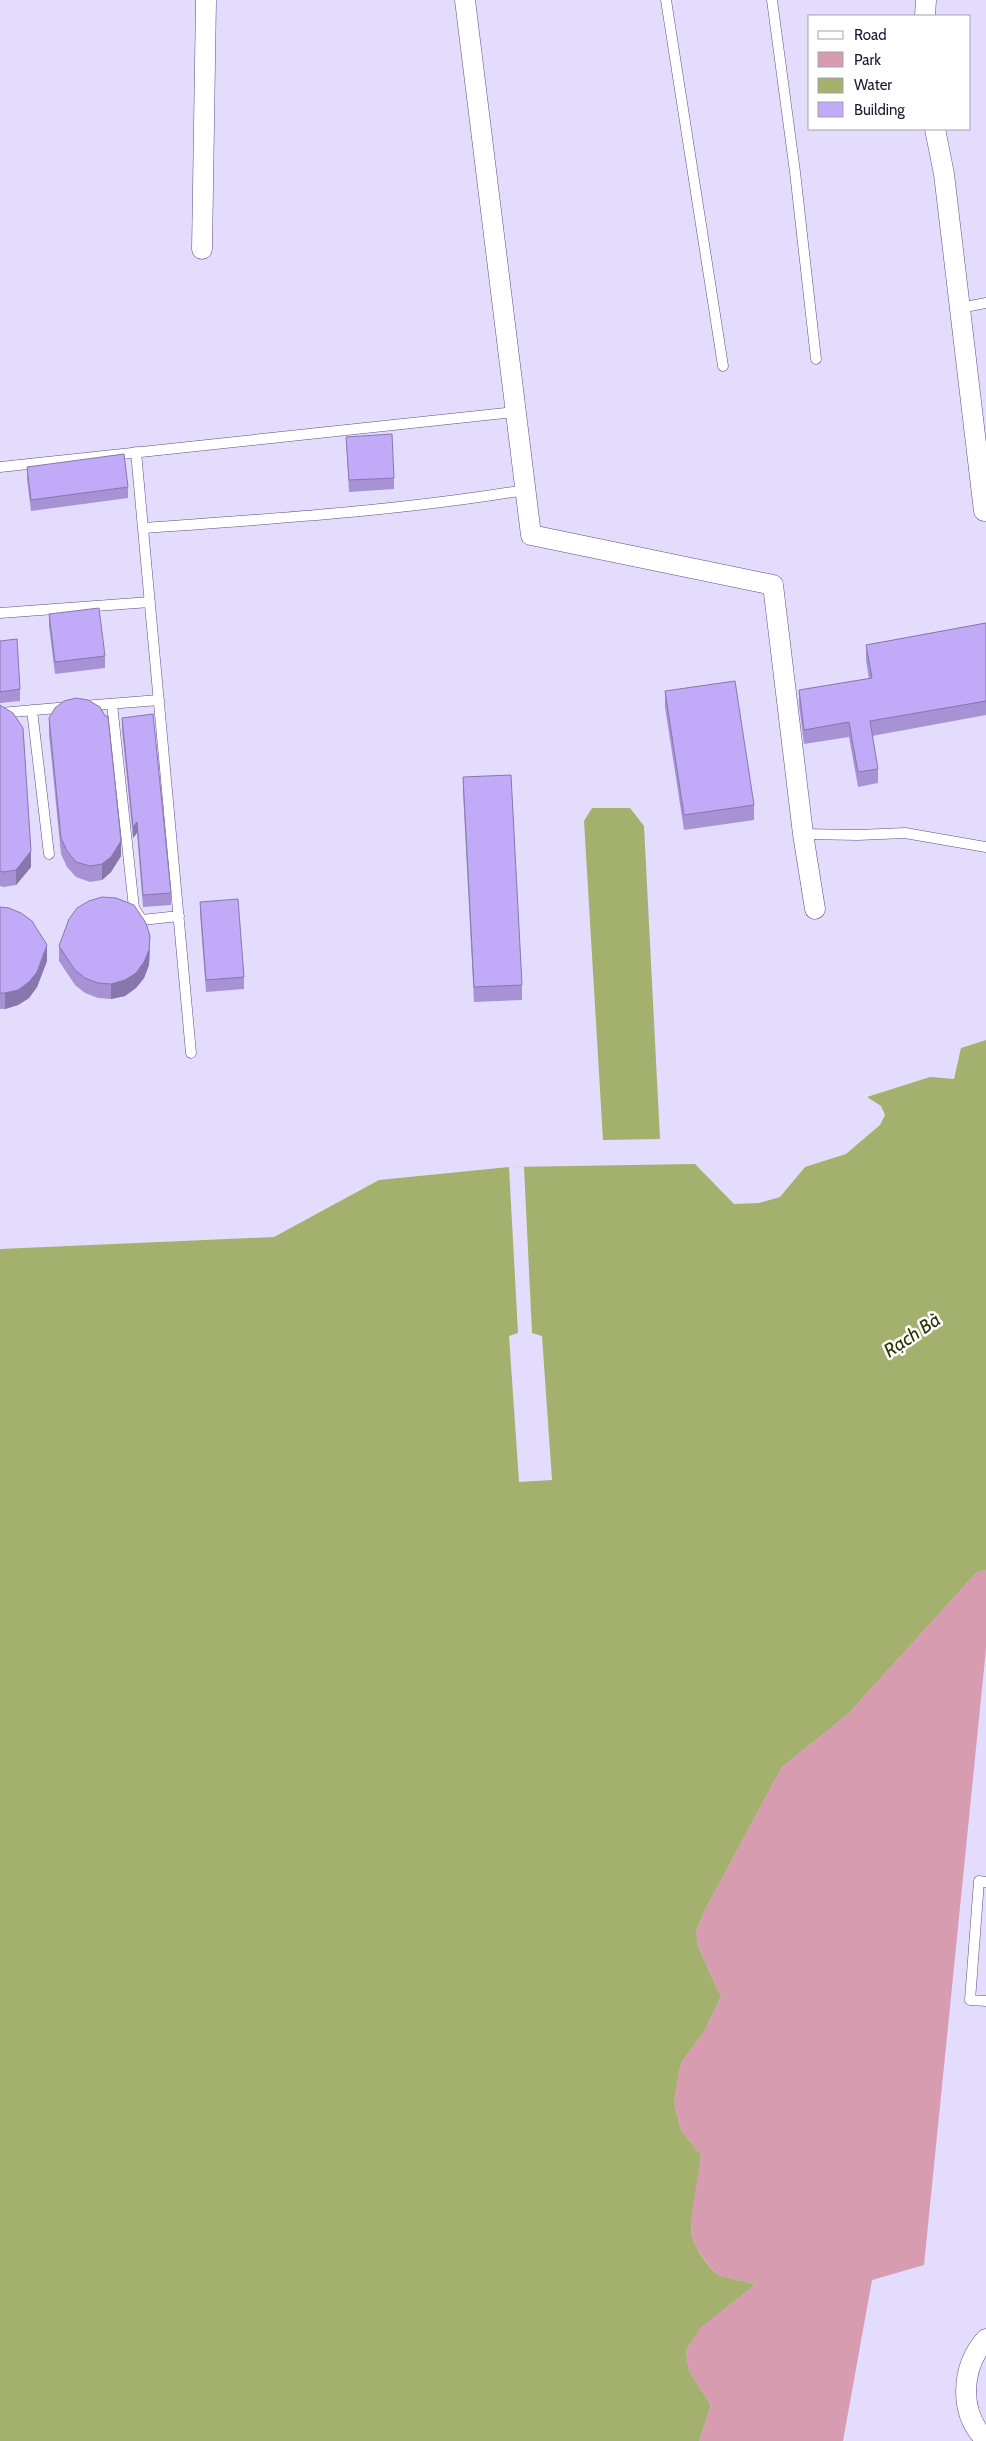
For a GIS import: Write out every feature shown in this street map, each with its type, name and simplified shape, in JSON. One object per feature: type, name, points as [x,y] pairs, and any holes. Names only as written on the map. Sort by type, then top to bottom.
[{"type":"street","points":[[202,249],[206,0]]},
{"type":"street","points":[[465,0],[531,535],[772,585],[803,834],[816,909]]},
{"type":"street","points":[[925,15],[926,0]]},
{"type":"street","points":[[935,130],[944,174],[984,511]]},
{"type":"street","points":[[986,2339],[977,2349],[968,2370],[965,2392],[970,2415],[986,2440]]},
{"type":"lane","points":[[666,0],[723,366]]},
{"type":"lane","points":[[772,0],[795,172],[816,359]]},
{"type":"lane","points":[[960,308],[986,303]]},
{"type":"lane","points":[[0,467],[516,412]]},
{"type":"lane","points":[[136,452],[191,1053]]},
{"type":"lane","points":[[143,528],[357,513],[445,504],[525,490]]},
{"type":"lane","points":[[0,613],[150,602]]},
{"type":"lane","points":[[0,713],[159,700]]},
{"type":"lane","points":[[112,704],[134,908],[142,920],[179,916]]},
{"type":"lane","points":[[32,710],[49,854]]},
{"type":"lane","points":[[803,834],[858,835],[905,833],[986,848]]},
{"type":"lane","points":[[986,1882],[979,1881],[970,2000],[986,2001]]},
{"type":"green space","points":[[986,1570],[986,1649],[924,2265],[872,2280],[843,2441],[699,2441],[711,2405],[689,2371],[686,2350],[700,2327],[755,2285],[721,2276],[717,2273],[704,2258],[692,2236],[693,2208],[701,2155],[681,2130],[674,2102],[681,2063],[704,2032],[721,1997],[698,1946],[696,1931],[706,1908],[782,1767],[848,1714],[977,1572]]},
{"type":"water","points":[[592,808],[630,808],[644,826],[660,1139],[603,1140],[584,821]]},
{"type":"water","name":"Rạch Bà","points":[[986,1040],[986,1570],[977,1572],[848,1714],[782,1767],[706,1908],[696,1931],[698,1946],[721,1997],[704,2032],[681,2063],[674,2102],[681,2130],[701,2155],[693,2208],[692,2236],[696,2247],[704,2259],[717,2273],[721,2276],[755,2285],[701,2327],[686,2350],[689,2371],[711,2405],[699,2441],[0,2441],[0,1249],[274,1237],[379,1180],[509,1167],[695,1164],[734,1204],[759,1203],[780,1197],[805,1167],[846,1154],[880,1125],[885,1115],[881,1106],[867,1097],[930,1077],[954,1079],[961,1048]]},
{"type":"pier","points":[[509,1167],[524,1167],[532,1333],[542,1336],[552,1480],[519,1482],[509,1336],[518,1333]]},
{"type":"building","points":[[392,434],[394,478],[349,480],[346,437]]},
{"type":"building","points":[[124,454],[128,487],[31,500],[27,467]]},
{"type":"building","points":[[99,608],[105,656],[55,662],[49,614]]},
{"type":"building","points":[[986,623],[986,701],[870,721],[878,769],[858,772],[849,722],[804,730],[799,690],[872,678],[866,645]]},
{"type":"building","points":[[17,639],[20,689],[0,692],[0,641]]},
{"type":"building","points":[[735,681],[754,805],[684,815],[665,691]]},
{"type":"building","points":[[76,698],[88,700],[100,707],[105,716],[108,716],[121,841],[111,857],[102,864],[90,866],[76,862],[67,851],[61,838],[49,718],[55,708],[64,701]]},
{"type":"building","points":[[0,705],[13,713],[23,728],[31,851],[16,870],[4,872],[0,871]]},
{"type":"building","points":[[153,714],[171,893],[143,895],[137,822],[133,827],[122,718]]},
{"type":"building","points":[[511,775],[522,985],[474,987],[463,777]]},
{"type":"building","points":[[102,897],[116,898],[134,905],[146,923],[150,936],[149,950],[144,962],[136,973],[125,980],[111,984],[98,983],[85,978],[75,970],[59,946],[69,919],[77,908],[89,901]]},
{"type":"building","points":[[238,899],[244,977],[206,980],[200,902]]},
{"type":"building","points":[[0,907],[9,908],[21,913],[32,921],[47,945],[37,972],[29,982],[18,990],[5,993],[0,993]]}]
